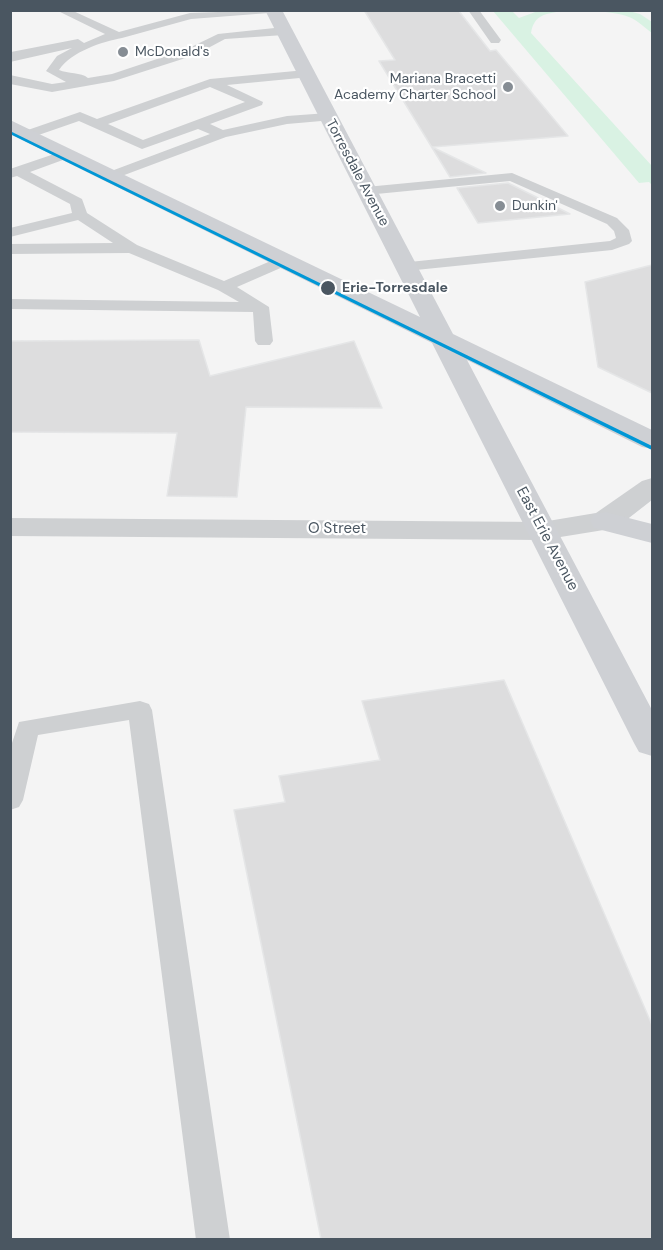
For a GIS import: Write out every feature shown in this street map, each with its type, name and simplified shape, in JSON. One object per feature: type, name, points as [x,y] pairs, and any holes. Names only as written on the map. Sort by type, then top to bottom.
[{"type":"main road","name":"Torresdale Avenue","points":[[271,10],[284,31],[441,336]]},
{"type":"main road","points":[[19,130],[652,441]]},
{"type":"main road","name":"East Erie Avenue","points":[[441,336],[652,743]]},
{"type":"main road","points":[[605,522],[652,534]]},
{"type":"street","name":"O Street","points":[[10,527],[542,531],[605,522],[652,488]]},
{"type":"lane","points":[[61,10],[113,36]]},
{"type":"lane","points":[[10,58],[15,55],[113,36],[190,16],[271,10]]},
{"type":"lane","points":[[473,10],[495,40]]},
{"type":"lane","points":[[182,18],[212,31],[284,31]]},
{"type":"lane","points":[[198,59],[212,31]]},
{"type":"lane","points":[[113,36],[71,53],[56,63],[52,71],[66,78],[93,76],[184,47],[205,44]]},
{"type":"lane","points":[[10,79],[52,88],[198,59]]},
{"type":"lane","points":[[19,130],[80,116],[142,145],[166,132],[198,124],[225,110],[257,102],[215,82],[198,59]]},
{"type":"lane","points":[[96,124],[215,82],[306,75]]},
{"type":"lane","points":[[111,176],[222,134],[287,120],[328,117]]},
{"type":"lane","points":[[198,124],[222,134]]},
{"type":"lane","points":[[14,172],[66,154]]},
{"type":"lane","points":[[14,172],[77,202],[80,215],[131,248],[224,286],[261,307]]},
{"type":"lane","points":[[366,191],[512,177],[612,221],[621,228],[624,236],[624,241],[612,245],[406,266]]},
{"type":"lane","points":[[10,233],[80,215]]},
{"type":"lane","points":[[10,249],[131,248]]},
{"type":"lane","points":[[224,286],[286,260]]},
{"type":"lane","points":[[10,304],[261,307]]},
{"type":"lane","points":[[261,307],[264,341]]},
{"type":"lane","points":[[10,800],[28,728],[140,710],[213,1239]]},
{"type":"green space","points":[[625,10],[640,14],[652,22],[652,33],[635,20],[621,15],[597,11],[558,12],[540,17],[531,33],[652,166],[652,185],[649,182],[639,183],[493,11],[512,11],[519,18],[538,11]]},
{"type":"building","points":[[364,10],[458,10],[490,51],[496,50],[568,136],[432,147],[486,173],[450,177],[379,61],[395,60]]},
{"type":"building","points":[[508,183],[570,214],[478,223],[457,188]]},
{"type":"building","points":[[652,265],[652,393],[598,367],[585,282]]},
{"type":"building","points":[[199,340],[210,376],[354,341],[382,408],[246,407],[237,497],[167,496],[177,433],[10,432],[10,341]]},
{"type":"building","points":[[504,680],[652,1025],[652,1239],[321,1239],[234,810],[285,802],[279,776],[380,760],[362,701]]},
{"type":"transit line","points":[[10,132],[652,448]]},
{"type":"place","name":"McDonald's","points":[[123,52]]},
{"type":"place","name":"Mariana Bracetti Academy Charter School","points":[[508,87]]},
{"type":"place","name":"Dunkin'","points":[[500,206]]},
{"type":"place","name":"Erie-Torresdale","points":[[328,288]]}]
